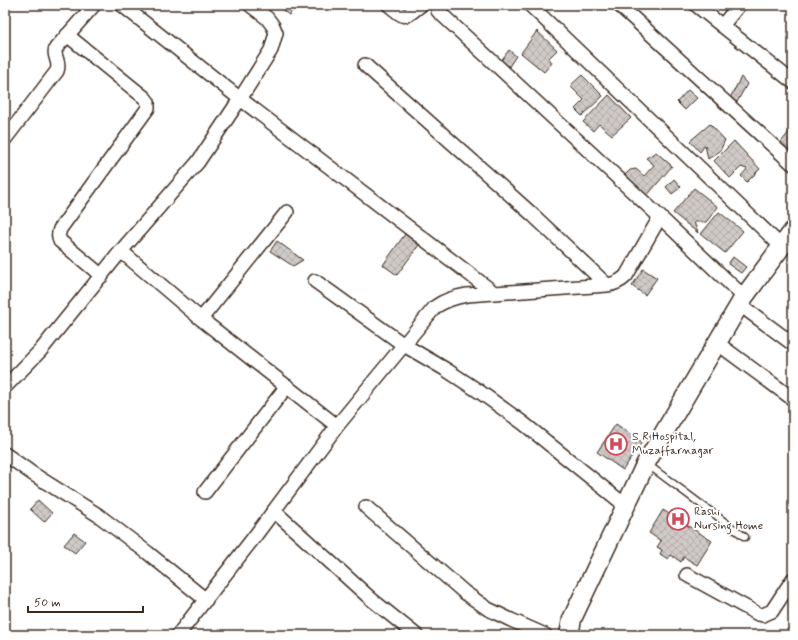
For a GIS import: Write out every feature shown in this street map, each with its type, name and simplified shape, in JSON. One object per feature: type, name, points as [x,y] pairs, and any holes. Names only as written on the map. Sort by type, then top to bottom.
[{"type":"main road","points":[[569,635],[572,619],[646,463],[742,300],[793,231]]},
{"type":"street","points":[[5,139],[57,71],[59,64],[54,51],[57,46],[94,5]]},
{"type":"street","points":[[122,5],[240,99],[493,292]]},
{"type":"street","points":[[5,387],[41,350],[121,251],[198,162],[240,99],[271,50],[276,33],[267,18],[250,5]]},
{"type":"street","points":[[389,5],[405,16],[421,5]]},
{"type":"street","points":[[530,5],[781,246]]},
{"type":"street","points":[[619,5],[793,164]]},
{"type":"street","points":[[696,5],[793,82]]},
{"type":"street","points":[[722,26],[739,5]]},
{"type":"street","points":[[437,7],[660,217],[742,300],[793,344]]},
{"type":"street","points":[[67,35],[148,102],[148,108],[58,234],[60,241],[102,276]]},
{"type":"street","points":[[365,65],[534,216],[607,286]]},
{"type":"street","points":[[201,319],[287,212]]},
{"type":"street","points":[[180,634],[337,426],[435,307],[442,302],[460,296],[493,292],[607,286],[615,284],[626,276],[660,217]]},
{"type":"street","points":[[121,251],[201,319],[337,426]]},
{"type":"street","points":[[315,281],[404,344],[480,392],[523,423],[626,506]]},
{"type":"street","points":[[717,343],[793,399]]},
{"type":"street","points":[[205,492],[287,386]]},
{"type":"street","points":[[5,454],[33,474],[98,515],[206,600]]},
{"type":"street","points":[[366,507],[464,592],[488,609],[545,635]]},
{"type":"street","points":[[274,511],[371,599],[416,635]]},
{"type":"street","points":[[687,575],[758,614],[763,615],[772,611],[793,579]]},
{"type":"lane","points":[[646,463],[745,537]]},
{"type":"building","points":[[276,5],[296,5],[289,15]]},
{"type":"building","points":[[537,31],[557,50],[549,58],[552,63],[544,72],[521,53]]},
{"type":"building","points":[[509,50],[516,56],[508,68],[500,62]]},
{"type":"building","points":[[582,75],[603,96],[582,116],[575,109],[584,100],[570,86]]},
{"type":"building","points":[[741,77],[747,84],[737,102],[730,98]]},
{"type":"building","points":[[688,90],[697,98],[685,110],[677,102]]},
{"type":"building","points":[[609,95],[631,118],[612,135],[599,124],[593,131],[583,122]]},
{"type":"building","points":[[710,124],[725,140],[720,151],[708,159],[705,145],[700,152],[690,141]]},
{"type":"building","points":[[793,127],[793,157],[778,146]]},
{"type":"building","points":[[734,141],[760,169],[747,182],[741,176],[747,169],[741,167],[730,178],[714,161]]},
{"type":"building","points":[[656,152],[672,166],[646,197],[623,177],[630,170],[636,169],[644,176],[654,165],[646,158]]},
{"type":"building","points":[[674,179],[681,187],[672,194],[666,187]]},
{"type":"building","points":[[694,188],[718,207],[706,222],[694,222],[698,233],[673,213]]},
{"type":"building","points":[[719,212],[743,231],[725,253],[701,234]]},
{"type":"building","points":[[405,234],[419,245],[397,275],[383,265]]},
{"type":"building","points":[[277,241],[303,260],[293,266],[270,251]]},
{"type":"building","points":[[733,257],[746,267],[741,273],[728,264]]},
{"type":"building","points":[[643,269],[657,278],[645,295],[632,286]]},
{"type":"building","points":[[616,424],[642,442],[623,470],[597,452]]},
{"type":"building","points":[[38,500],[52,513],[44,522],[30,509]]},
{"type":"building","points":[[663,510],[712,541],[697,565],[684,557],[681,562],[671,555],[668,559],[660,554],[662,550],[657,547],[661,541],[649,533]]},
{"type":"building","points":[[74,533],[85,541],[75,553],[64,545]]},
{"type":"place","name":"S R Hospital, Muzaffarnagar","points":[[616,444]]},
{"type":"place","name":"Rashi Nursing Home","points":[[678,519]]}]
